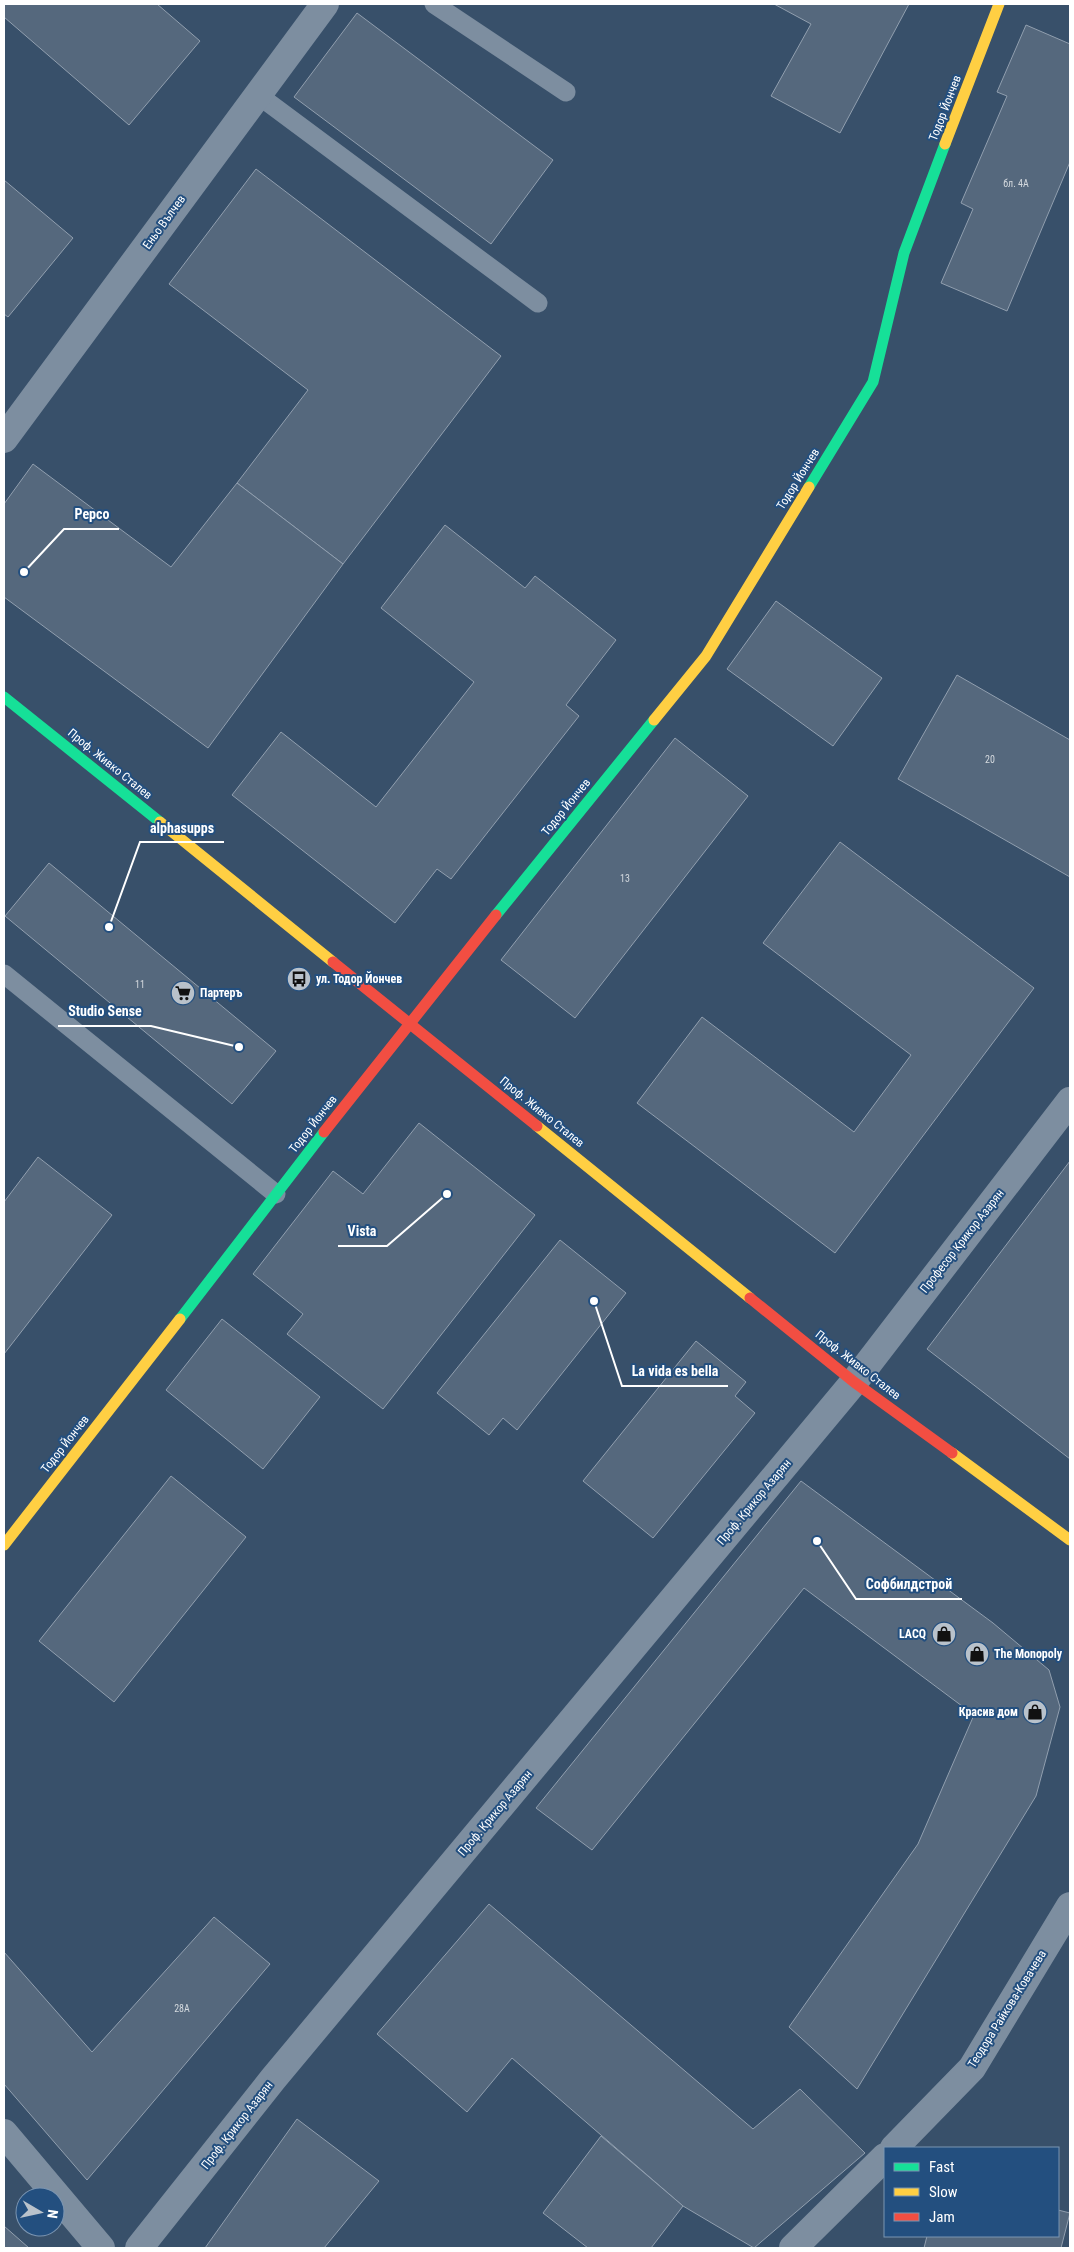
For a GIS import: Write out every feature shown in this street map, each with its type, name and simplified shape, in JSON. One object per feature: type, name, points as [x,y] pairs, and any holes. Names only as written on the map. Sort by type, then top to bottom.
[{"type":"street","name":"Еньо Вълчев","points":[[4,440],[325,4]]},
{"type":"street","name":"Тодор Йончев","points":[[4,1545],[409,1023],[706,656],[873,382],[904,253],[999,4]]},
{"type":"street","name":"Проф. Живко Сталев","points":[[4,697],[854,1382],[1070,1540]]},
{"type":"street","name":"Професор Крикор Азарян","points":[[854,1382],[1070,1101]]},
{"type":"street","name":"Проф. Крикор Азарян","points":[[140,2248],[279,2072],[854,1382]]},
{"type":"street","name":"Теодора Райкова-Ковачева","points":[[895,2147],[972,2068],[1070,1906]]},
{"type":"street","points":[[4,2133],[101,2248]]},
{"type":"street","points":[[798,2247],[884,2158]]},
{"type":"lane","points":[[434,4],[566,92]]},
{"type":"lane","points":[[258,95],[538,303]]},
{"type":"lane","points":[[4,974],[276,1194]]},
{"type":"building","points":[[4,4],[157,4],[200,41],[129,125],[4,17]]},
{"type":"building","points":[[774,4],[909,4],[840,133],[771,96],[811,24]]},
{"type":"building","points":[[357,13],[553,160],[491,244],[294,97]]},
{"type":"building","points":[[1026,25],[1070,44],[1070,162],[1007,311],[941,283],[973,209],[961,203],[1007,96],[997,92]]},
{"type":"building","points":[[256,169],[501,356],[343,564],[237,483],[308,390],[169,284]]},
{"type":"building","points":[[4,180],[73,238],[8,317],[4,314]]},
{"type":"building","points":[[33,464],[171,567],[237,483],[343,564],[208,748],[4,597],[4,504]]},
{"type":"building","points":[[445,525],[525,588],[535,576],[616,640],[566,705],[579,716],[451,879],[437,869],[395,923],[232,795],[281,732],[376,807],[474,682],[381,608]]},
{"type":"building","points":[[776,601],[882,678],[833,746],[727,669]]},
{"type":"building","points":[[957,675],[1070,740],[1070,877],[898,779]]},
{"type":"building","points":[[675,738],[748,796],[575,1018],[501,960]]},
{"type":"building","points":[[840,842],[1034,988],[835,1253],[637,1103],[702,1017],[854,1132],[911,1055],[763,943]]},
{"type":"building","points":[[49,863],[276,1051],[232,1104],[5,916]]},
{"type":"building","points":[[419,1123],[535,1215],[383,1409],[287,1334],[303,1314],[253,1274],[333,1171],[363,1194]]},
{"type":"building","points":[[38,1157],[112,1215],[4,1354],[4,1202]]},
{"type":"building","points":[[1070,1161],[1070,1459],[927,1349]]},
{"type":"building","points":[[560,1240],[626,1293],[517,1430],[503,1418],[489,1435],[437,1393]]},
{"type":"building","points":[[222,1319],[320,1397],[263,1469],[166,1390]]},
{"type":"building","points":[[696,1341],[746,1382],[735,1396],[755,1413],[653,1538],[583,1481]]},
{"type":"building","points":[[171,1476],[246,1537],[114,1702],[39,1641]]},
{"type":"building","points":[[801,1481],[993,1623],[1049,1670],[1060,1707],[1036,1796],[857,2089],[789,2027],[918,1844],[974,1715],[804,1588],[592,1850],[536,1808]]},
{"type":"building","points":[[489,1904],[753,2129],[800,2089],[865,2153],[754,2248],[683,2206],[512,2058],[467,2112],[377,2034]]},
{"type":"building","points":[[214,1917],[270,1964],[87,2180],[4,2084],[4,1952],[92,2052]]},
{"type":"building","points":[[297,2119],[379,2181],[324,2248],[205,2248]]},
{"type":"building","points":[[601,2136],[683,2206],[651,2248],[588,2248],[543,2213]]},
{"type":"building","points":[[1059,2210],[1070,2213],[1061,2248],[924,2248],[927,2237],[1059,2237]]},
{"type":"building","points":[[4,2226],[29,2248],[4,2248]]},
{"type":"traffic: fast","points":[[809,487],[873,382],[904,253],[945,144]]},
{"type":"traffic: fast","points":[[4,697],[160,822]]},
{"type":"traffic: fast","points":[[496,915],[654,720]]},
{"type":"traffic: fast","points":[[180,1319],[324,1132]]},
{"type":"traffic: slow","points":[[945,144],[999,4]]},
{"type":"traffic: slow","points":[[654,720],[706,656],[809,487]]},
{"type":"traffic: slow","points":[[160,822],[333,962]]},
{"type":"traffic: slow","points":[[537,1126],[750,1298]]},
{"type":"traffic: slow","points":[[4,1545],[180,1319]]},
{"type":"traffic: slow","points":[[952,1453],[1070,1540]]},
{"type":"traffic: jam","points":[[324,1132],[496,915]]},
{"type":"traffic: jam","points":[[333,962],[537,1126]]},
{"type":"traffic: jam","points":[[750,1298],[854,1382],[952,1453]]},
{"type":"place","name":"Pepco","points":[[24,572]]},
{"type":"place","name":"alphasupps","points":[[109,927]]},
{"type":"place","name":"ул. Тодор Йончев","points":[[299,979]]},
{"type":"place","name":"Партеръ","points":[[183,993]]},
{"type":"place","name":"Studio Sense","points":[[239,1047]]},
{"type":"place","name":"Vista","points":[[447,1194]]},
{"type":"place","name":"La vida es bella","points":[[594,1301]]},
{"type":"place","name":"Софбилдстрой","points":[[817,1541]]},
{"type":"place","name":"LACQ","points":[[944,1634]]},
{"type":"place","name":"The Monopoly","points":[[977,1654]]},
{"type":"place","name":"Красив дом","points":[[1035,1712]]}]
